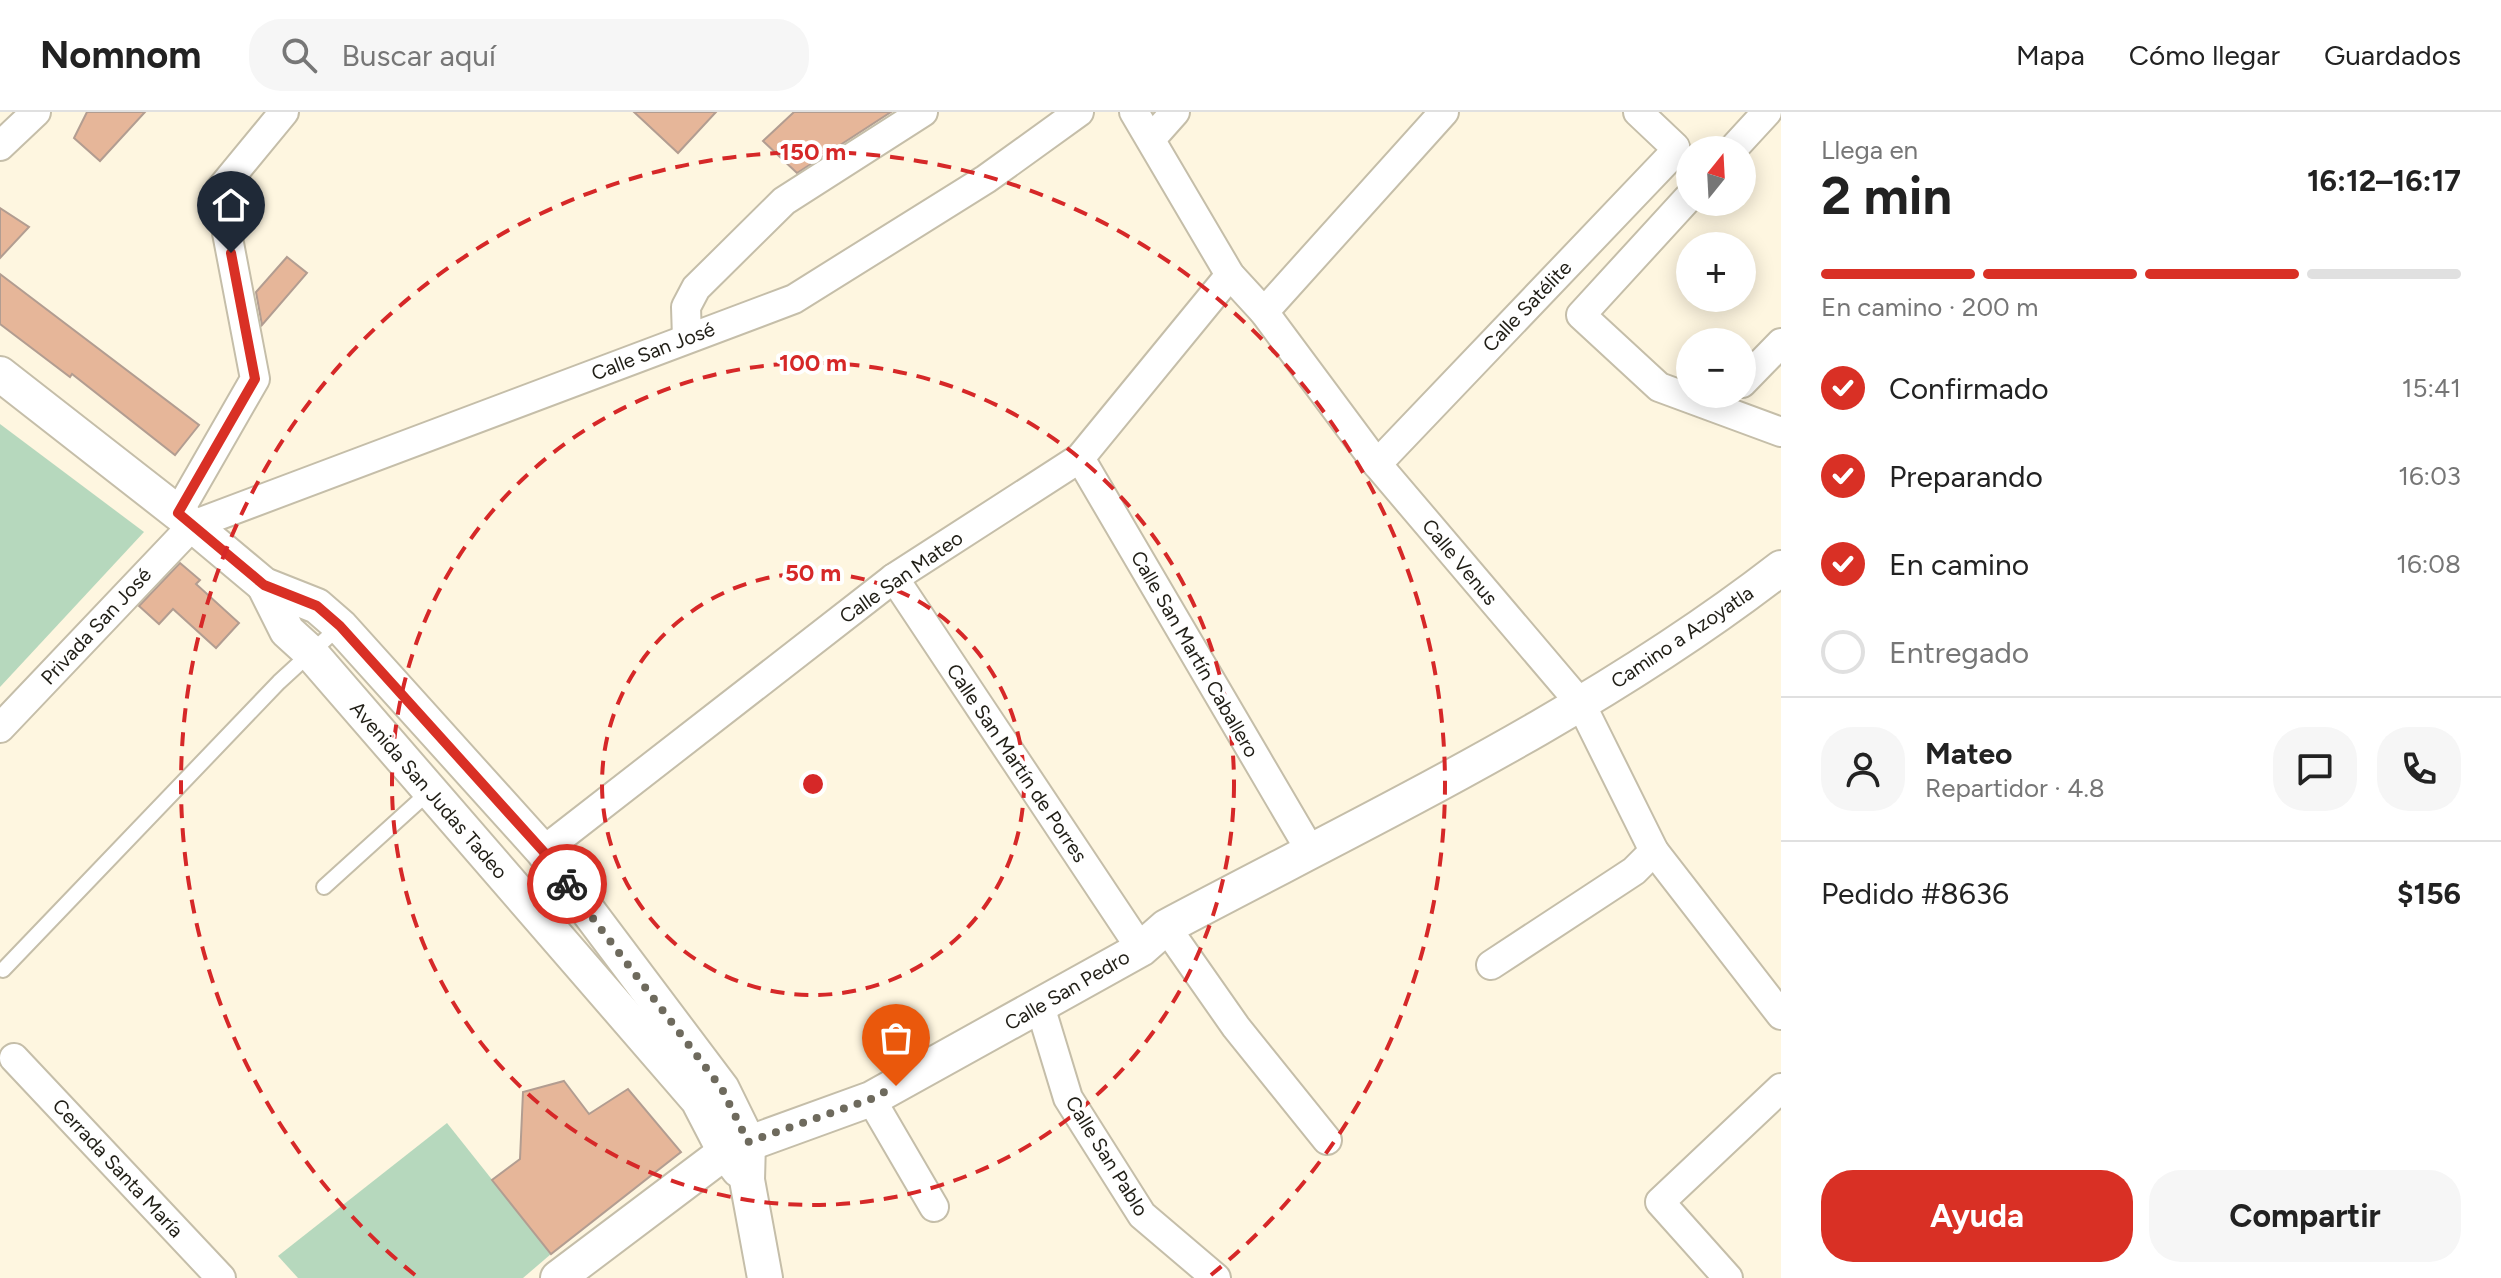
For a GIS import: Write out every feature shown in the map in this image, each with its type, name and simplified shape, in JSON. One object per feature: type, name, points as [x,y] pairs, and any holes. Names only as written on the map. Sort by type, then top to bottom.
[{"type":"street","points":[[0,146],[36,112]]},
{"type":"street","points":[[186,519],[255,379],[219,191],[284,112]]},
{"type":"street","points":[[687,338],[686,307],[696,288],[784,201],[923,112]]},
{"type":"street","name":"Calle San José","points":[[186,519],[794,299],[986,179],[1079,112]]},
{"type":"street","name":"Calle Venus","points":[[1134,112],[1230,275],[1264,312],[1377,464],[1581,704],[1654,851],[1781,1015]]},
{"type":"street","points":[[1151,139],[1175,112]]},
{"type":"street","points":[[1264,312],[1444,112]]},
{"type":"street","name":"Calle Satélite","points":[[1377,464],[1672,155],[1675,147],[1638,112]]},
{"type":"street","points":[[1745,136],[1767,112]]},
{"type":"street","points":[[1676,211],[1581,315],[1659,387],[1676,391]]},
{"type":"street","name":"Calle San Mateo","points":[[543,851],[894,578],[1080,458],[1230,275]]},
{"type":"street","points":[[1756,369],[1781,343]]},
{"type":"street","name":"Avenida San Judas Tadeo","points":[[0,374],[186,519],[264,585],[317,606],[340,626],[543,851],[722,1089],[747,1180],[765,1278]]},
{"type":"street","points":[[1737,408],[1781,432]]},
{"type":"street","name":"Calle San Martín Caballero","points":[[1080,458],[1310,850]]},
{"type":"street","name":"Privada San José","points":[[0,728],[186,519]]},
{"type":"street","name":"Camino a Azoyatla","points":[[1581,704],[1710,623],[1781,568]]},
{"type":"street","name":"Calle San Martín de Porres","points":[[894,578],[1153,938],[1245,1039],[1327,1140]]},
{"type":"street","name":"Avenida San Judas Tadeo","points":[[264,585],[287,631],[309,651],[737,1147]]},
{"type":"street","name":"Calle San Pedro","points":[[558,1278],[737,1147],[871,1099],[1040,1006],[1310,850],[1581,704]]},
{"type":"street","points":[[1491,965],[1634,871],[1654,851]]},
{"type":"street","name":"Calle San Pablo","points":[[1040,1006],[1068,1098],[1142,1215],[1216,1278]]},
{"type":"street","name":"Cerrada Santa María","points":[[14,1058],[221,1278]]},
{"type":"street","points":[[1728,1278],[1660,1202],[1781,1088]]},
{"type":"street","points":[[871,1099],[934,1207]]},
{"type":"lane","points":[[3,970],[309,651],[340,626]]},
{"type":"lane","points":[[324,887],[430,791]]},
{"type":"green space","points":[[0,424],[144,532],[0,687]]},
{"type":"green space","points":[[447,1123],[551,1254],[523,1278],[298,1278],[278,1256]]},
{"type":"building","points":[[87,112],[145,112],[100,161],[74,138]]},
{"type":"building","points":[[634,112],[716,112],[678,153]]},
{"type":"building","points":[[794,112],[891,112],[797,173],[763,141]]},
{"type":"building","points":[[0,208],[29,227],[0,258]]},
{"type":"building","points":[[287,257],[307,273],[262,325],[256,292]]},
{"type":"building","points":[[0,274],[199,425],[175,455],[72,374],[70,377],[0,324]]},
{"type":"building","points":[[180,563],[200,580],[196,584],[239,623],[216,648],[173,609],[159,624],[139,606]]},
{"type":"building","points":[[564,1081],[589,1114],[628,1089],[681,1152],[551,1254],[492,1180],[520,1159],[523,1092]]},
{"type":"way so far","points":[[567,884],[722,1089],[748,1142],[871,1099],[896,1086]]},
{"type":"route","points":[[231,253],[255,379],[178,513],[264,585],[317,606],[340,626],[543,851],[567,884]]}]
